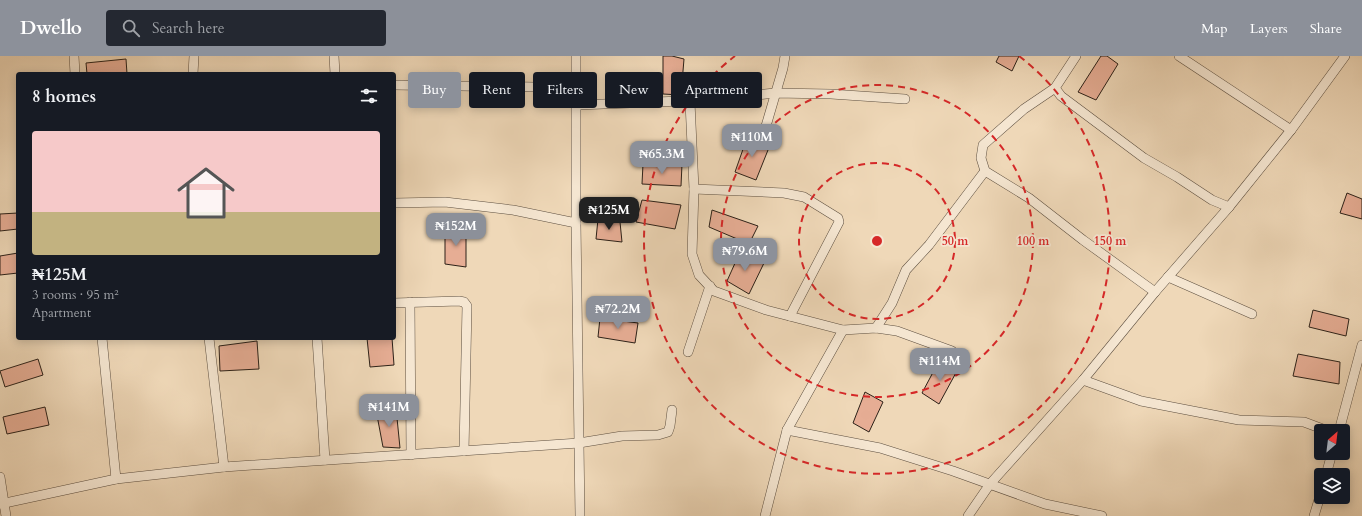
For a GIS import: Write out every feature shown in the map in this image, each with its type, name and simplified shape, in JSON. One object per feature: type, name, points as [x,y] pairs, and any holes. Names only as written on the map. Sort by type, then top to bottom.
[{"type":"street","points":[[74,56],[75,72]]},
{"type":"street","points":[[193,72],[194,56]]},
{"type":"street","points":[[334,56],[335,72]]},
{"type":"street","points":[[576,56],[576,72]]},
{"type":"street","points":[[766,126],[783,68],[785,56]]},
{"type":"street","points":[[1076,56],[1055,88],[1024,109],[983,144],[981,158],[985,171],[1029,198],[1083,240],[1155,292]]},
{"type":"street","points":[[1179,56],[1291,130]]},
{"type":"street","points":[[968,516],[990,484],[1083,380],[1155,292],[1229,207],[1291,130],[1345,56]]},
{"type":"street","points":[[396,85],[533,87]]},
{"type":"street","points":[[1055,88],[1061,96],[1144,158],[1212,200],[1229,207]]},
{"type":"street","points":[[762,94],[776,93],[831,94],[905,100]]},
{"type":"street","points":[[597,103],[671,101]]},
{"type":"street","points":[[577,108],[576,222],[580,516]]},
{"type":"street","points":[[690,108],[694,189],[692,254],[699,275],[714,291],[766,310],[843,330],[876,328],[897,331],[952,351]]},
{"type":"street","points":[[876,328],[892,303],[906,270],[929,245],[985,171]]},
{"type":"street","points":[[694,189],[784,193],[804,197],[838,218],[839,222],[790,316]]},
{"type":"street","points":[[396,203],[445,202],[513,210],[576,222]]},
{"type":"street","points":[[1168,277],[1252,314]]},
{"type":"street","points":[[688,352],[710,286]]},
{"type":"street","points":[[396,303],[459,301],[464,302],[466,306],[464,451]]},
{"type":"street","points":[[410,302],[411,455]]},
{"type":"street","points":[[765,516],[787,430],[843,330]]},
{"type":"street","points":[[102,340],[116,479]]},
{"type":"street","points":[[209,340],[224,467]]},
{"type":"street","points":[[317,340],[325,460]]},
{"type":"street","points":[[1341,424],[1362,345]]},
{"type":"street","points":[[1083,380],[1141,401],[1239,420],[1304,422],[1314,426]]},
{"type":"street","points":[[2,503],[116,479],[224,467],[579,443],[622,436],[658,435],[668,432],[672,410]]},
{"type":"street","points":[[787,430],[880,448],[990,484],[1045,504],[1102,516]]},
{"type":"street","points":[[0,477],[2,503],[6,516]]},
{"type":"street","points":[[1314,516],[1318,504]]},
{"type":"building","points":[[663,56],[672,56],[684,59],[683,72],[671,72],[671,94],[663,94]]},
{"type":"building","points":[[999,56],[1019,56],[1012,71],[996,62]]},
{"type":"building","points":[[1101,56],[1107,56],[1118,64],[1096,100],[1078,92]]},
{"type":"building","points":[[126,59],[127,72],[87,72],[86,63]]},
{"type":"building","points":[[748,135],[770,145],[756,180],[735,172]]},
{"type":"building","points":[[643,164],[682,164],[681,186],[642,184]]},
{"type":"building","points":[[1347,193],[1362,199],[1362,219],[1340,213]]},
{"type":"building","points":[[642,200],[681,205],[675,229],[636,222]]},
{"type":"building","points":[[712,210],[758,226],[749,244],[709,227]]},
{"type":"building","points":[[16,213],[16,229],[0,231],[0,214]]},
{"type":"building","points":[[598,219],[620,222],[622,242],[596,239]]},
{"type":"building","points":[[445,229],[466,229],[466,267],[445,264]]},
{"type":"building","points":[[740,252],[764,263],[749,294],[727,281]]},
{"type":"building","points":[[16,253],[16,273],[0,275],[0,256]]},
{"type":"building","points":[[1313,310],[1349,319],[1346,336],[1309,327]]},
{"type":"building","points":[[600,318],[638,323],[635,343],[598,337]]},
{"type":"building","points":[[367,340],[392,340],[394,365],[370,367]]},
{"type":"building","points":[[257,341],[259,369],[220,371],[219,346]]},
{"type":"building","points":[[1298,354],[1340,362],[1339,384],[1293,376]]},
{"type":"building","points":[[38,359],[43,375],[5,387],[0,371]]},
{"type":"building","points":[[939,361],[958,369],[939,404],[922,393]]},
{"type":"building","points":[[865,392],[883,402],[869,432],[853,423]]},
{"type":"building","points":[[45,407],[49,425],[7,434],[3,417]]},
{"type":"building","points":[[396,408],[400,448],[383,447],[376,410]]}]
